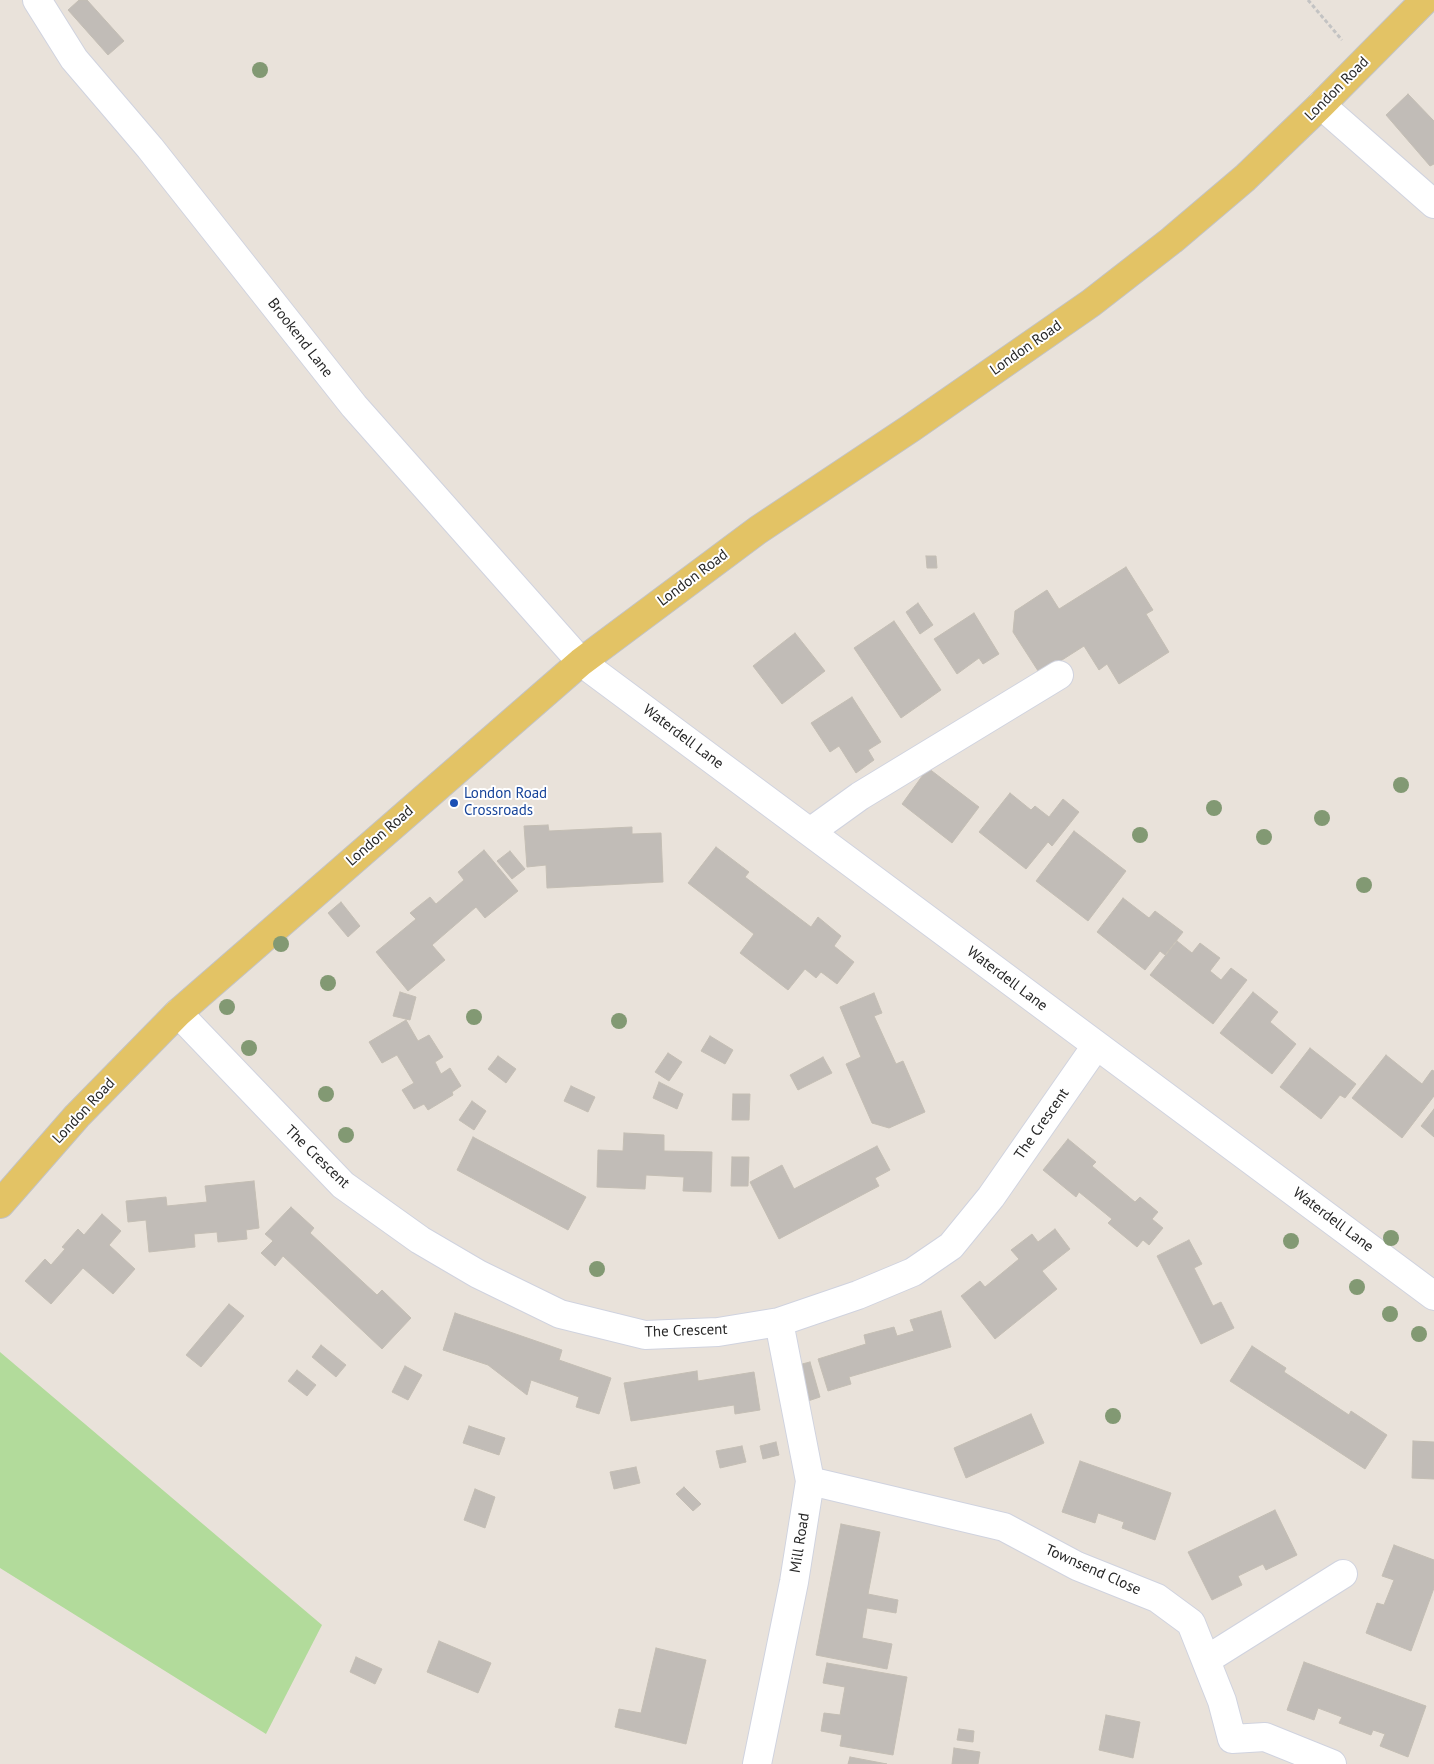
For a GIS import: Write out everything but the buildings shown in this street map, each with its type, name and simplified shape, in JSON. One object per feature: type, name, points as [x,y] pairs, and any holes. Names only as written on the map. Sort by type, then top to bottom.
[{"type":"main road","name":"London Road","points":[[0,1204],[77,1116],[178,1013],[581,662],[758,530],[911,428],[1090,303],[1172,240],[1230,191],[1322,105],[1425,0]]},
{"type":"street","name":"Brookend Lane","points":[[37,0],[74,59],[150,148],[354,406],[581,662]]},
{"type":"street","points":[[1322,105],[1434,204]]},
{"type":"street","name":"Waterdell Lane","points":[[581,662],[1434,1296]]},
{"type":"street","points":[[810,832],[860,796],[1059,675]]},
{"type":"street","name":"The Crescent","points":[[178,1013],[343,1185],[420,1240],[478,1274],[560,1314],[645,1335],[718,1332],[779,1322],[858,1295],[913,1272],[951,1246],[991,1197],[1096,1046]]},
{"type":"street","name":"Mill Road","points":[[757,1764],[794,1582],[810,1481],[779,1322]]},
{"type":"street","name":"Townsend Close","points":[[810,1481],[1004,1527],[1077,1566],[1157,1598],[1191,1623],[1222,1701],[1232,1739],[1265,1737],[1332,1764]]},
{"type":"street","points":[[1206,1660],[1344,1574]]},
{"type":"path","points":[[1308,0],[1362,64]]},
{"type":"green space","points":[[0,1352],[322,1625],[266,1734],[0,1568]]},
{"type":"place","name":"London Road Crossroads","points":[[454,803]]}]
